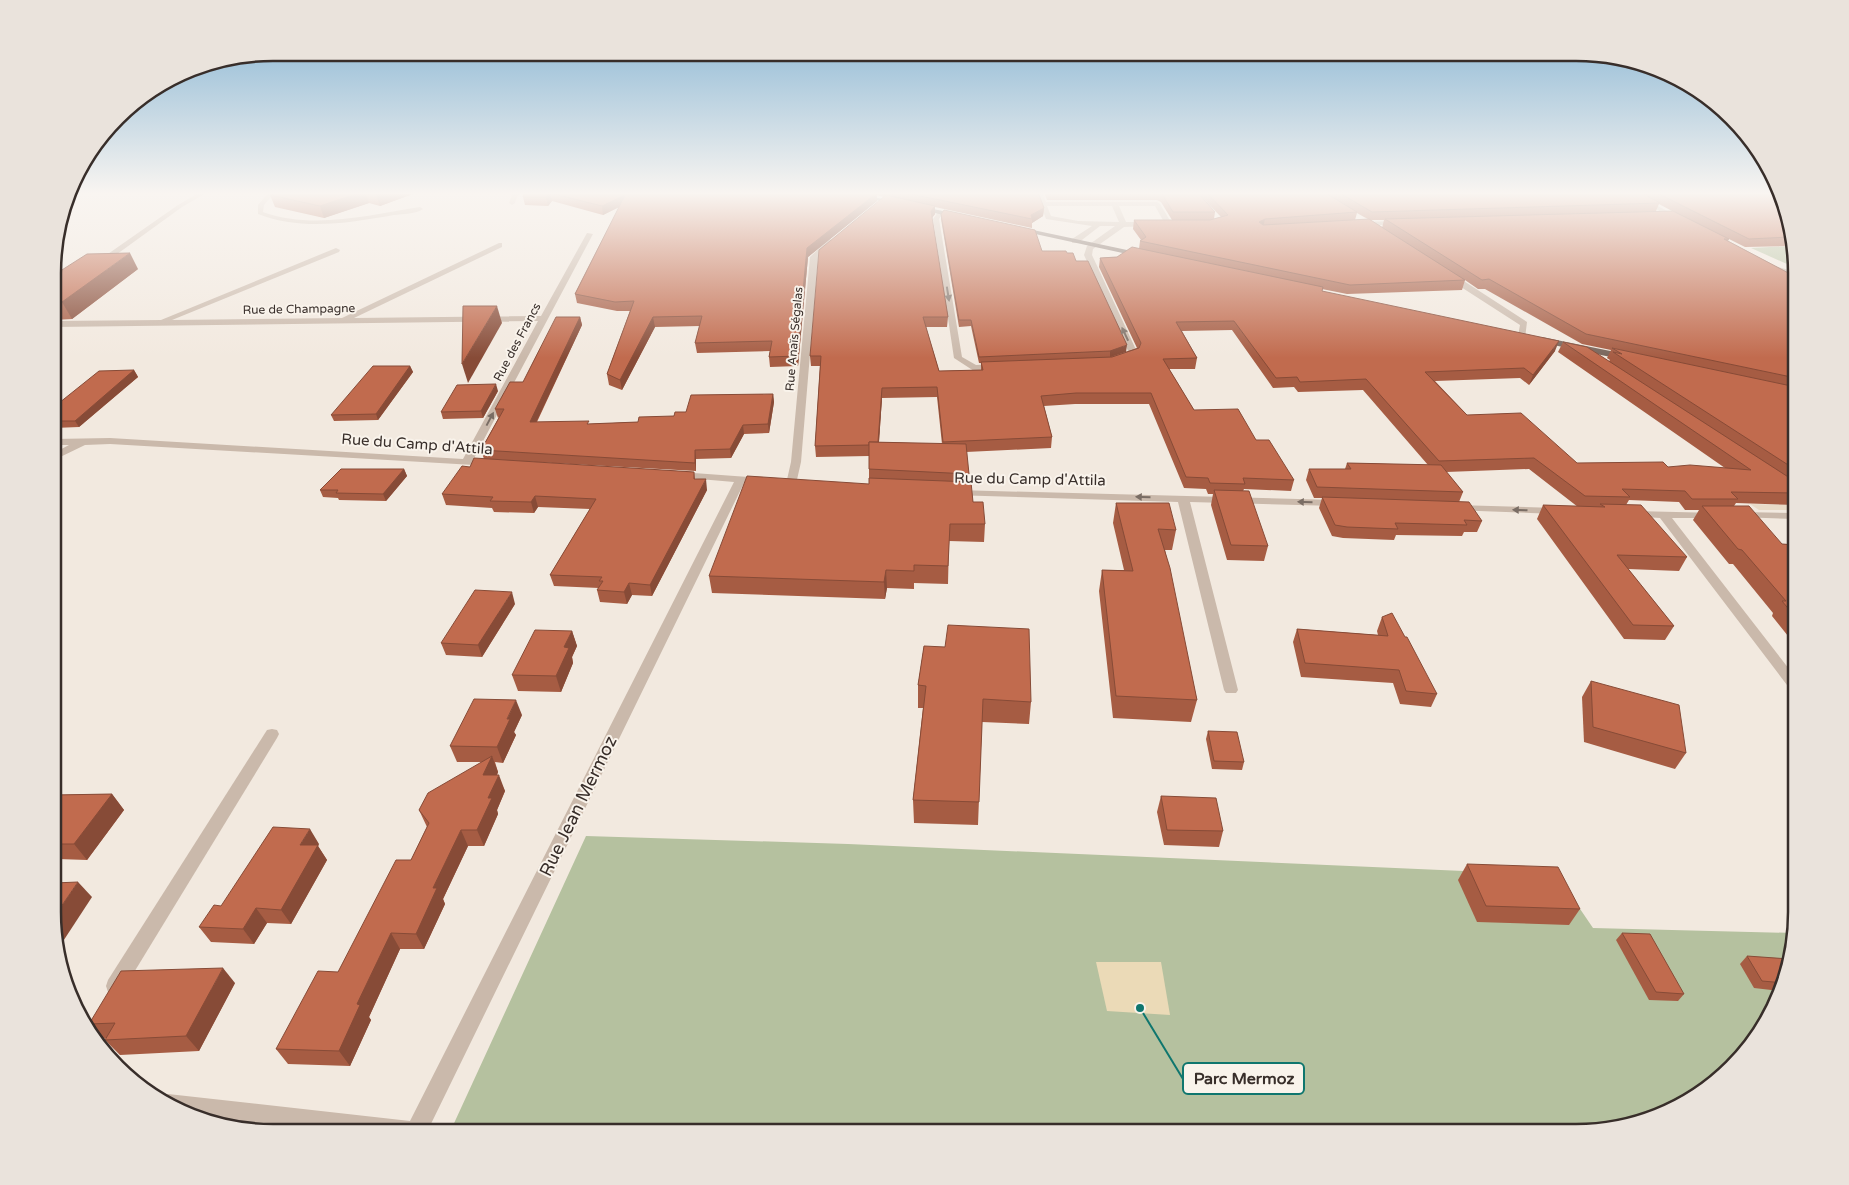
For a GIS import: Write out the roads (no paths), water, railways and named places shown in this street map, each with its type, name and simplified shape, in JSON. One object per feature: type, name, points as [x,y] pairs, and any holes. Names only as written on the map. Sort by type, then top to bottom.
[{"type":"main road","points":[[1106,247],[1153,257]]},
{"type":"main road","points":[[1518,335],[1635,360]]},
{"type":"street","points":[[93,268],[122,247]]},
{"type":"street","points":[[341,321],[494,247]]},
{"type":"street","name":"Rue des Francs","points":[[467,462],[582,247]]},
{"type":"street","name":"Rue Anaïs Ségalas","points":[[741,479],[787,483],[796,462],[814,256],[825,247]]},
{"type":"street","points":[[940,247],[958,358],[974,368],[1003,366]]},
{"type":"street","points":[[1092,247],[1088,251],[1088,255],[1134,354],[1111,362]]},
{"type":"street","points":[[158,323],[336,250]]},
{"type":"street","points":[[1759,260],[1776,269],[1788,272]]},
{"type":"street","points":[[1442,271],[1524,324],[1518,335]]},
{"type":"street","name":"Rue de Champagne","points":[[61,324],[545,318]]},
{"type":"street","points":[[1579,348],[1602,364]]},
{"type":"street","points":[[61,453],[86,440]]},
{"type":"street","name":"Rue du Camp d'Attila","points":[[61,442],[86,440],[495,464]]},
{"type":"street","points":[[668,474],[741,479]]},
{"type":"street","name":"Rue Jean Mermoz","points":[[418,1124],[741,479]]},
{"type":"street","name":"Rue du Camp d'Attila","points":[[946,492],[1051,497],[1098,495],[1350,504]]},
{"type":"street","points":[[1183,498],[1231,690]]},
{"type":"street","points":[[1448,507],[1566,511]]},
{"type":"street","points":[[1625,513],[1788,516]]},
{"type":"street","points":[[1664,515],[1788,677]]},
{"type":"street","points":[[104,1003],[272,734]]},
{"type":"street","name":"Rue Jean Mermoz","points":[[189,1106],[344,1124]]},
{"type":"place","name":"Parc Mermoz","points":[[1140,1008]]}]
